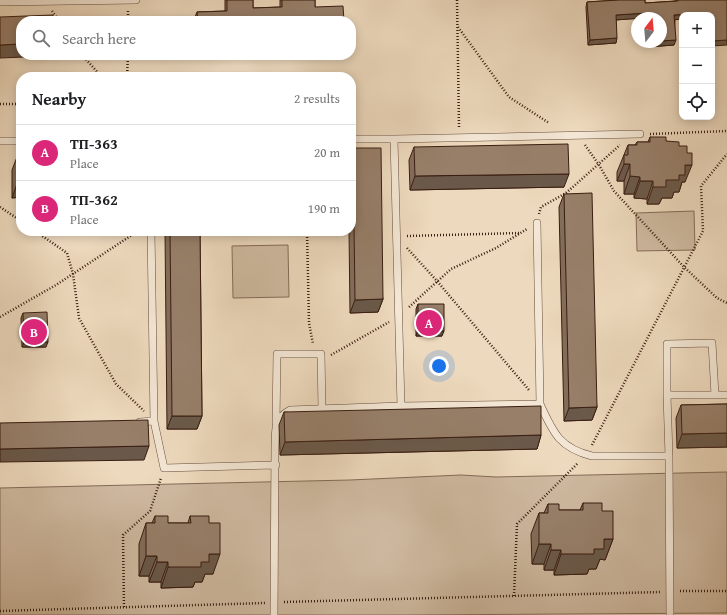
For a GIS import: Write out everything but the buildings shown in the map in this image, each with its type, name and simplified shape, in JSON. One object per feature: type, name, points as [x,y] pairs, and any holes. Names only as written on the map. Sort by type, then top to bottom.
[{"type":"lane","points":[[0,2],[28,0],[46,2],[136,0]]},
{"type":"lane","points":[[356,139],[640,134]]},
{"type":"lane","points":[[394,139],[401,406]]},
{"type":"lane","points":[[0,141],[16,141]]},
{"type":"lane","points":[[537,223],[540,404],[554,434],[571,448],[586,455],[669,456]]},
{"type":"lane","points":[[151,236],[154,421],[164,468],[276,465]]},
{"type":"lane","points":[[670,615],[667,344],[712,343],[715,395]]},
{"type":"lane","points":[[274,615],[277,354],[321,354],[322,408]]},
{"type":"lane","points":[[667,395],[727,395]]},
{"type":"lane","points":[[276,424],[282,414],[290,410],[401,406],[540,404]]},
{"type":"lane","points":[[131,422],[154,421]]},
{"type":"path","points":[[457,0],[459,138]]},
{"type":"path","points":[[458,26],[509,97],[549,122]]},
{"type":"path","points":[[87,60],[97,72]]},
{"type":"path","points":[[127,72],[128,60]]},
{"type":"path","points":[[0,104],[16,104]]},
{"type":"path","points":[[640,134],[727,131]]},
{"type":"path","points":[[321,361],[399,316],[450,269],[496,248],[537,223],[542,207],[566,193],[632,134]]},
{"type":"path","points":[[578,135],[599,165],[614,191],[684,267],[717,298],[727,303]]},
{"type":"path","points":[[514,596],[517,524],[586,455],[703,231],[701,186],[727,154]]},
{"type":"path","points":[[0,207],[16,218]]},
{"type":"path","points":[[396,236],[520,233]]},
{"type":"path","points":[[42,236],[67,254],[73,274],[79,318],[116,384],[154,421]]},
{"type":"path","points":[[0,317],[56,285],[130,236]]},
{"type":"path","points":[[307,236],[309,323],[315,354]]},
{"type":"path","points":[[396,236],[437,281],[540,404]]},
{"type":"path","points":[[124,607],[122,535],[150,511],[164,468]]},
{"type":"path","points":[[0,611],[727,591]]},
{"type":"shaded area","points":[[694,211],[695,250],[637,251],[636,213]]},
{"type":"shaded area","points":[[288,245],[289,297],[233,298],[232,246]]},
{"type":"shaded area","points":[[727,472],[727,613],[0,615],[0,488],[350,480],[461,475],[496,477]]},
{"type":"place","name":"ТП-363","points":[[429,323]]},
{"type":"place","name":"ТП-362","points":[[34,332]]}]
